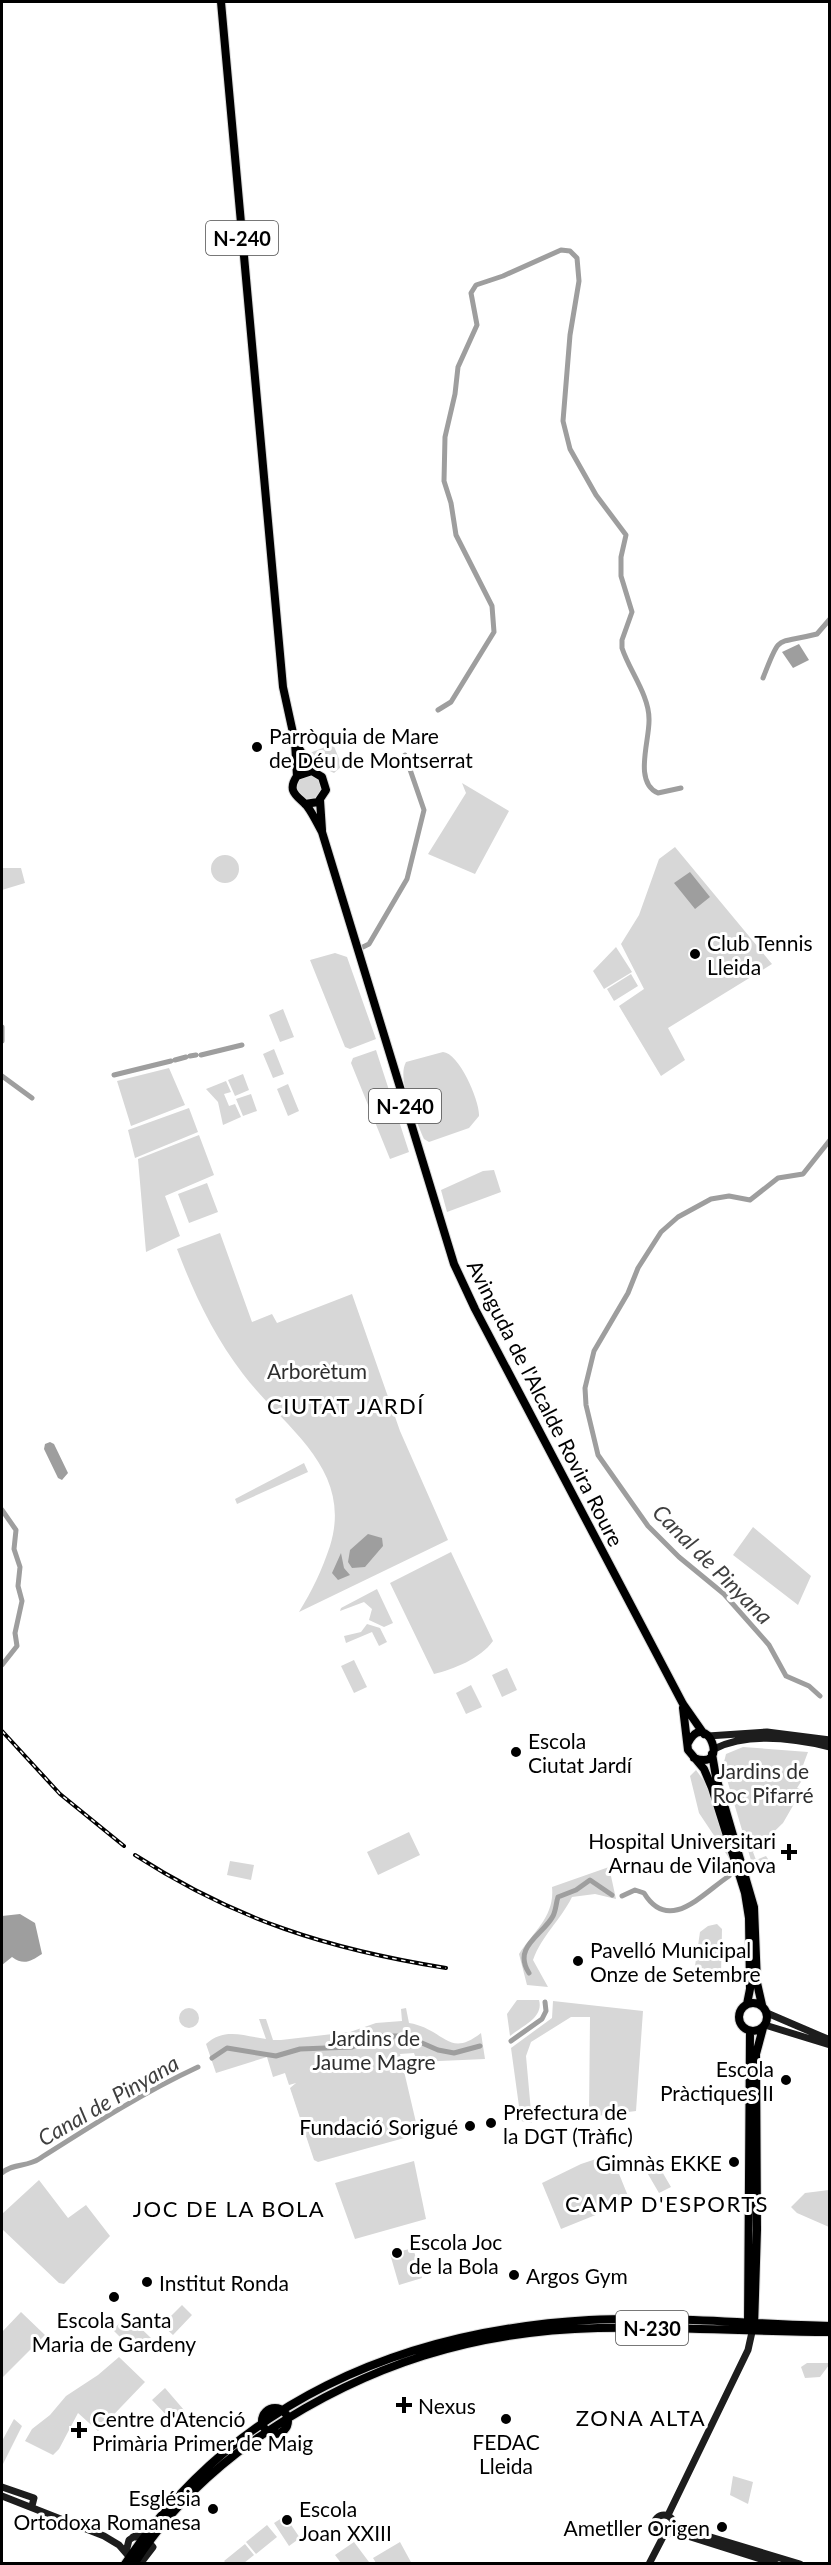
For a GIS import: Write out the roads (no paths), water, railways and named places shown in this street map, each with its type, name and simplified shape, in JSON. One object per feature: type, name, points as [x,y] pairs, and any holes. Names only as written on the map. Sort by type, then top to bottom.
[{"type":"main road","name":"N-240","points":[[221,2],[283,687],[295,742],[297,776],[293,781],[293,792],[298,800],[305,804],[322,831]]},
{"type":"main road","name":"N-240","points":[[295,742],[312,771],[321,775],[325,782],[325,793],[320,800],[322,831]]},
{"type":"main road","points":[[297,776],[312,771]]},
{"type":"main road","points":[[305,804],[320,800]]},
{"type":"main road","name":"Avinguda de l'Alcalde Rovira Roure","points":[[322,831],[454,1263],[475,1309],[683,1704],[706,1735]]},
{"type":"main road","name":"Avinguda de l'Alcalde Rovira Roure","points":[[683,1704],[688,1745]]},
{"type":"main road","name":"N-240","points":[[706,1735],[713,1741],[716,1777],[754,1907],[757,1983],[762,2005],[767,2013]]},
{"type":"main road","points":[[688,1745],[693,1736],[706,1735]]},
{"type":"main road","name":"N-240","points":[[688,1745],[693,1757],[704,1769],[712,1788],[745,1893],[749,1918],[750,1989],[747,2004],[741,2009],[739,2017],[741,2025],[750,2031],[752,2327]]},
{"type":"main road","points":[[693,1757],[703,1760],[713,1752]]},
{"type":"main road","points":[[747,2004],[762,2005]]},
{"type":"main road","points":[[752,2327],[756,2054],[767,2013]]},
{"type":"main road","points":[[750,2031],[764,2026]]},
{"type":"main road","name":"N-230","points":[[285,2413],[382,2369],[477,2341],[552,2330],[597,2328],[830,2326]]},
{"type":"main road","name":"N-230","points":[[752,2327],[830,2332]]},
{"type":"main road","points":[[147,2539],[158,2520],[196,2478],[261,2424],[263,2415],[268,2410],[285,2413],[287,2426],[284,2432],[274,2435],[266,2432],[261,2424]]},
{"type":"main road","points":[[130,2560],[147,2539],[199,2487],[244,2447],[266,2432]]},
{"type":"street","points":[[706,1735],[767,1732],[830,1740]]},
{"type":"street","points":[[713,1752],[736,1740],[755,1739],[813,1743],[830,1747]]},
{"type":"street","points":[[767,2013],[830,2040]]},
{"type":"street","points":[[764,2026],[830,2045]]},
{"type":"street","points":[[649,2564],[667,2531],[668,2516],[748,2350],[752,2327]]},
{"type":"street","points":[[2,2487],[34,2498],[33,2504]]},
{"type":"street","points":[[2,2496],[33,2504],[111,2539],[147,2539]]},
{"type":"street","points":[[668,2516],[662,2515],[656,2519],[654,2525],[776,2564]]},
{"type":"street","points":[[131,2539],[158,2520]]},
{"type":"street","points":[[667,2531],[800,2564]]},
{"type":"street","points":[[111,2539],[130,2560]]},
{"type":"street","points":[[130,2560],[131,2539]]},
{"type":"waterway","name":"Canal de Pinyana","points":[[438,710],[451,702],[494,632],[492,606],[456,535],[451,503],[444,481],[445,437],[455,394],[458,367],[477,325],[471,293],[476,285],[503,276],[561,250],[570,251],[577,258],[579,281],[570,335],[563,421],[570,449],[596,495],[626,535],[621,557],[621,576],[632,612],[622,640],[622,648],[648,710],[649,728],[644,760],[646,780],[650,788],[658,793],[681,788]]},
{"type":"waterway","name":"Canal de Pinyana","points":[[763,678],[776,647],[780,643],[817,634],[830,619]]},
{"type":"waterway","name":"Canal de Pinyana","points":[[363,947],[369,944],[407,879],[424,810],[405,755]]},
{"type":"waterway","name":"Canal de Pinyana","points":[[2,1027],[2,1041]]},
{"type":"waterway","name":"Canal de Pinyana","points":[[201,1055],[242,1045]]},
{"type":"waterway","name":"Canal de Pinyana","points":[[190,1056],[196,1055]]},
{"type":"waterway","name":"Canal de Pinyana","points":[[175,1060],[186,1057]]},
{"type":"waterway","name":"Canal de Pinyana","points":[[114,1075],[171,1061]]},
{"type":"waterway","name":"Canal de Pinyana","points":[[2,1076],[32,1098]]},
{"type":"waterway","name":"Canal de Pinyana","points":[[820,1696],[809,1686],[786,1676],[769,1645],[724,1594],[679,1557],[648,1526],[598,1455],[586,1405],[585,1388],[594,1351],[628,1293],[638,1268],[661,1232],[678,1217],[711,1199],[729,1196],[750,1200],[778,1178],[803,1174],[830,1140]]},
{"type":"waterway","name":"Canal de Pinyana","points":[[2,1510],[16,1530],[14,1549],[20,1567],[18,1586],[22,1601],[15,1633],[17,1646],[2,1665]]},
{"type":"waterway","name":"Canal de Pinyana","points":[[622,1896],[635,1890],[644,1893],[654,1905],[664,1910],[675,1910],[686,1907],[729,1876]]},
{"type":"waterway","name":"Canal de Pinyana","points":[[529,1973],[525,1964],[526,1949],[553,1916],[558,1897],[576,1890],[590,1880],[612,1895]]},
{"type":"waterway","name":"Canal de Pinyana","points":[[511,2041],[542,2019],[546,2011],[545,2002]]},
{"type":"waterway","name":"Canal de Pinyana","points":[[212,2058],[227,2048],[276,2056],[300,2049],[352,2047],[377,2036],[406,2036],[438,2050],[454,2053],[480,2046]]},
{"type":"waterway","name":"Canal de Pinyana","points":[[2,2173],[34,2161],[137,2099],[198,2067]]},
{"type":"railway","points":[[2,1731],[60,1794],[124,1846]]},
{"type":"railway","points":[[135,1855],[210,1897],[284,1929],[362,1951],[446,1968]]},
{"type":"place","name":"Parròquia de Mare de Déu de Montserrat","points":[[257,747]]},
{"type":"place","name":"Club Tennis Lleida","points":[[695,954]]},
{"type":"place","name":"Escola Ciutat Jardí","points":[[516,1752]]},
{"type":"place","name":"Hospital Universitari Arnau de Vilanova","points":[[789,1852]]},
{"type":"place","name":"Pavelló Municipal Onze de Setembre","points":[[578,1961]]},
{"type":"place","name":"Escola Pràctiques II","points":[[786,2080]]},
{"type":"place","name":"Prefectura de la DGT (Tràfic)","points":[[491,2123]]},
{"type":"place","name":"Fundació Sorigué","points":[[470,2126]]},
{"type":"place","name":"Gimnàs EKKE","points":[[734,2162]]},
{"type":"place","name":"Escola Joc de la Bola","points":[[397,2253]]},
{"type":"place","name":"Argos Gym","points":[[514,2275]]},
{"type":"place","name":"Institut Ronda","points":[[147,2282]]},
{"type":"place","name":"Escola Santa Maria de Gardeny","points":[[114,2297]]},
{"type":"place","name":"Nexus","points":[[404,2405]]},
{"type":"place","name":"FEDAC Lleida","points":[[506,2419]]},
{"type":"place","name":"Centre d'Atenció Primària Primer de Maig","points":[[79,2430]]},
{"type":"place","name":"Església Ortodoxa Romanesa","points":[[213,2509]]},
{"type":"place","name":"Escola Joan XXIII","points":[[287,2520]]},
{"type":"place","name":"Ametller Origen","points":[[722,2527]]},
{"type":"district","name":"CIUTAT JARDÍ","points":[[346,1405]]},
{"type":"district","name":"CAMP D'ESPORTS","points":[[667,2203]]},
{"type":"district","name":"JOC DE LA BOLA","points":[[229,2208]]},
{"type":"district","name":"ZONA ALTA","points":[[641,2417]]},
{"type":"park label","name":"Arborètum","points":[[317,1370]]},
{"type":"park label","name":"Jardins de Roc Pifarré","points":[[763,1782]]},
{"type":"park label","name":"Jardins de Jaume Magre","points":[[374,2049]]}]
